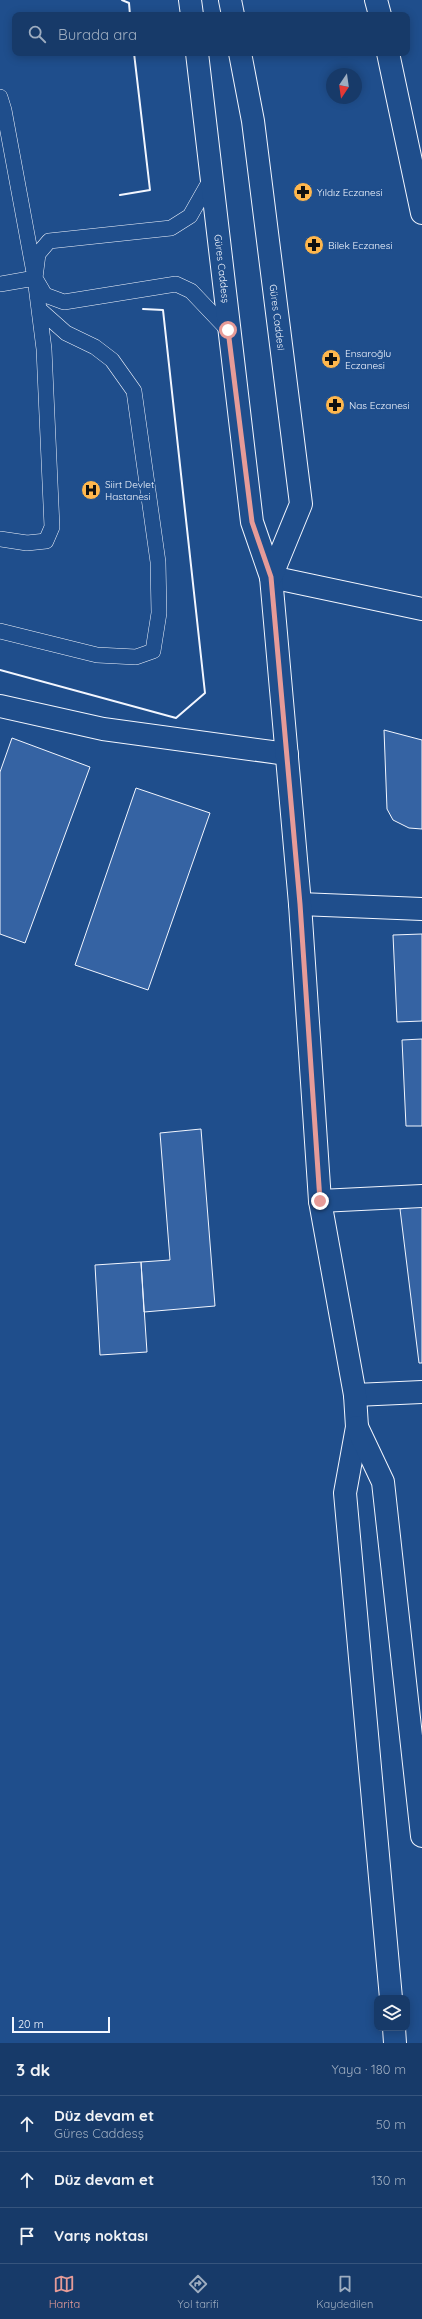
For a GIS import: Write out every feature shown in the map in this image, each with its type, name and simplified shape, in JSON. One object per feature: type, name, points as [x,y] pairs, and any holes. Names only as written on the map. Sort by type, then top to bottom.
[{"type":"street","points":[[190,0],[192,12]]},
{"type":"street","points":[[230,0],[232,12]]},
{"type":"street","points":[[376,0],[379,12]]},
{"type":"street","name":"Güres Caddesş","points":[[196,56],[252,522],[271,577]]},
{"type":"street","name":"Güres Caddesi","points":[[241,56],[253,121],[301,504],[271,577]]},
{"type":"street","points":[[389,56],[422,213]]},
{"type":"street","points":[[391,1995],[344,1493],[357,1427],[355,1395],[320,1201],[300,904],[271,577],[422,609]]},
{"type":"street","points":[[0,706],[103,729],[286,754]]},
{"type":"street","points":[[300,904],[422,908]]},
{"type":"street","points":[[320,1201],[422,1196]]},
{"type":"street","points":[[355,1395],[422,1392]]},
{"type":"street","points":[[357,1427],[383,1482],[422,1836]]},
{"type":"street","points":[[394,2031],[395,2043]]},
{"type":"lane","points":[[0,97],[4,110],[35,278],[44,348],[52,527],[46,541],[27,543],[0,539]]},
{"type":"lane","points":[[211,179],[190,216],[171,228],[49,241],[38,254],[35,278],[45,295],[64,302],[176,284],[191,292],[228,330]]},
{"type":"lane","points":[[0,284],[35,278]]},
{"type":"lane","points":[[0,631],[97,654],[136,657],[153,651],[159,613],[158,562],[134,391],[112,360],[95,348],[66,333],[39,310]]},
{"type":"building","points":[[384,730],[422,740],[422,829],[409,828],[393,820],[387,809]]},
{"type":"building","points":[[12,738],[90,767],[25,943],[0,934],[0,772]]},
{"type":"building","points":[[136,788],[210,813],[148,990],[75,965]]},
{"type":"building","points":[[422,934],[422,1021],[397,1022],[393,935]]},
{"type":"building","points":[[422,1039],[422,1126],[406,1126],[402,1040]]},
{"type":"building","points":[[201,1129],[215,1306],[144,1312],[141,1262],[170,1260],[160,1133]]},
{"type":"building","points":[[422,1206],[422,1363],[419,1363],[400,1209]]},
{"type":"building","points":[[141,1262],[147,1352],[100,1355],[95,1265]]},
{"type":"wall","points":[[122,0],[129,3],[130,12]]},
{"type":"wall","points":[[120,195],[150,190],[134,56]]},
{"type":"wall","points":[[0,670],[176,718],[205,693],[163,310],[143,309]]},
{"type":"place","name":"Yıldız Eczanesi","points":[[303,192]]},
{"type":"place","name":"Bilek Eczanesi","points":[[314,245]]},
{"type":"place","name":"Ensaroğlu Eczanesi","points":[[331,359]]},
{"type":"place","name":"Nas Eczanesi","points":[[335,405]]},
{"type":"place","name":"Siirt Devlet Hastanesi","points":[[91,490]]},
{"type":"route","points":[[228,330],[252,522],[271,577],[300,904],[320,1201]]}]
